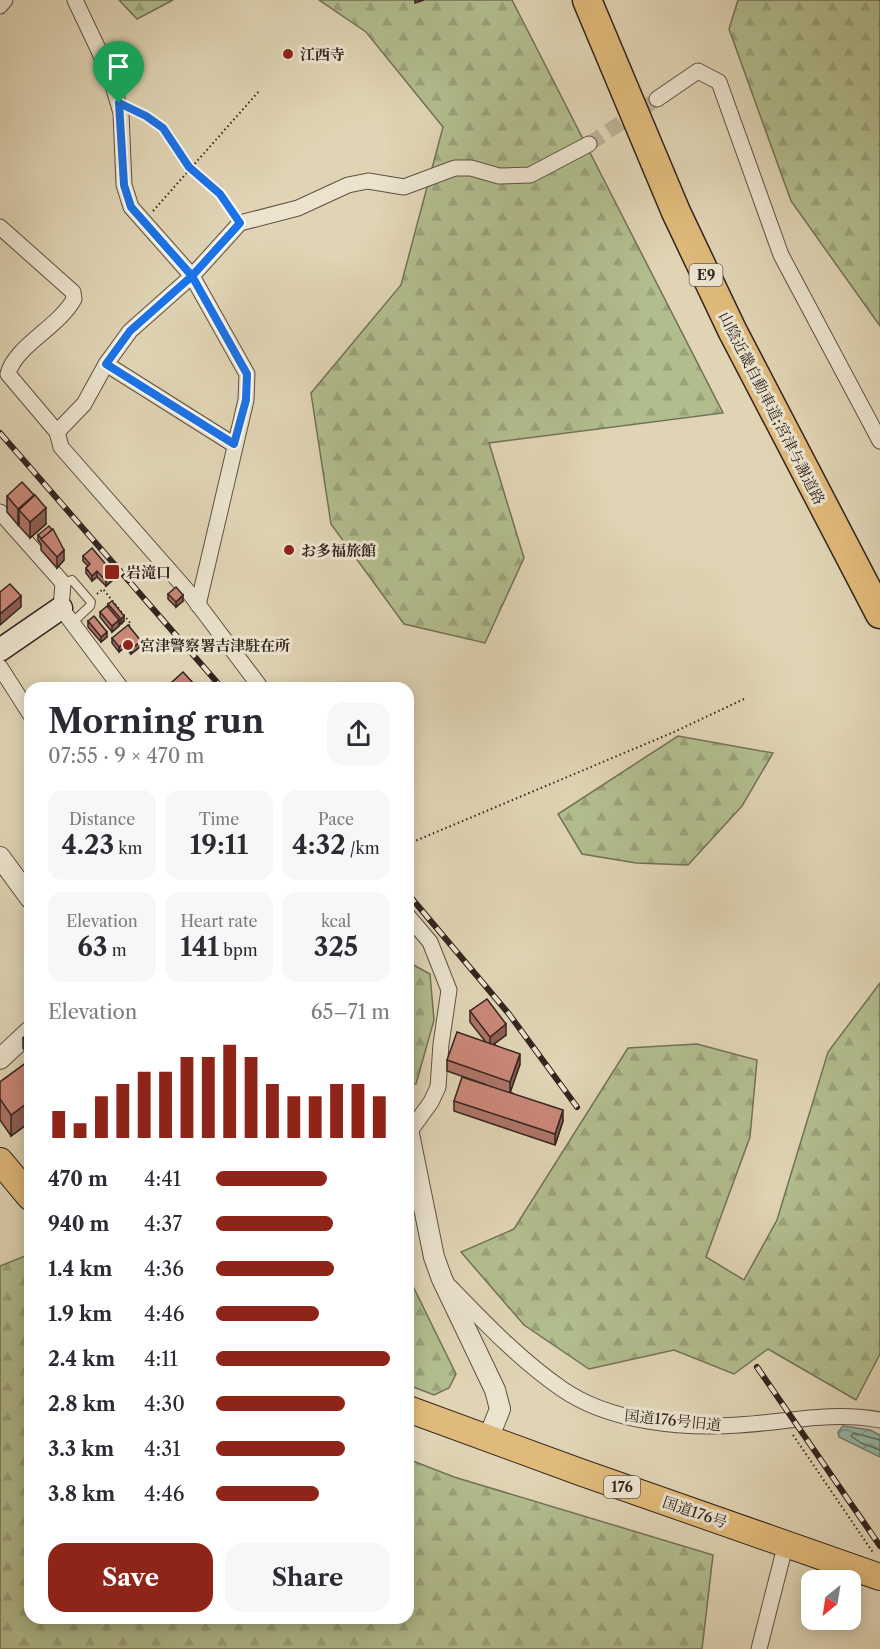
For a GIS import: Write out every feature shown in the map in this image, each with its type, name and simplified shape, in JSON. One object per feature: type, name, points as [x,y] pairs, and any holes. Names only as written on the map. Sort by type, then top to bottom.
[{"type":"highway","name":"山陰近畿自動車道;宮津与謝道路","points":[[588,0],[676,212],[812,487],[880,614]]},
{"type":"highway","points":[[843,542],[880,592]]},
{"type":"highway","points":[[0,1161],[24,1190]]},
{"type":"highway","name":"国道176号","points":[[414,1411],[880,1577]]},
{"type":"main road","points":[[0,650],[67,615]]},
{"type":"street","points":[[0,6],[5,0]]},
{"type":"street","points":[[75,0],[109,72],[119,103],[124,185],[131,207],[192,276],[247,374],[246,400],[198,605]]},
{"type":"street","points":[[657,99],[698,71],[719,82],[781,255],[880,441]]},
{"type":"street","points":[[57,432],[84,404],[106,364],[130,331],[192,276],[240,223],[298,208],[348,185],[368,181],[404,187],[454,168],[471,168],[499,176],[530,175],[589,144]]},
{"type":"street","points":[[0,227],[73,292],[74,299],[69,309],[18,357],[8,374],[57,432],[62,447],[167,566],[256,682]]},
{"type":"street","points":[[106,364],[234,444]]},
{"type":"street","points":[[0,512],[63,583],[67,615],[117,682]]},
{"type":"street","points":[[0,667],[24,705]]},
{"type":"street","points":[[0,857],[24,890]]},
{"type":"street","points":[[414,923],[430,942],[449,990],[441,1044],[438,1087],[431,1102],[414,1124]]},
{"type":"street","points":[[2,1053],[24,1036]]},
{"type":"street","name":"国道176号旧道","points":[[414,1155],[434,1257],[442,1279],[495,1390],[500,1409],[488,1439]]},
{"type":"street","name":"国道176号旧道","points":[[442,1279],[514,1351],[564,1390],[611,1412],[669,1422],[727,1426],[785,1422],[834,1414],[880,1420]]},
{"type":"street","points":[[759,1649],[786,1543]]},
{"type":"lane","points":[[63,583],[72,580],[91,602],[90,606],[67,615]]},
{"type":"path","points":[[143,222],[189,167],[260,90]]},
{"type":"path","points":[[119,103],[146,116],[163,128],[189,167],[220,194],[240,223]]},
{"type":"path","points":[[414,841],[674,732],[744,699]]},
{"type":"path","points":[[785,1422],[880,1562]]},
{"type":"green space","points":[[119,0],[173,0],[137,19]]},
{"type":"green space","points":[[319,0],[512,0],[723,413],[489,443],[524,558],[485,643],[404,624],[331,524],[311,393],[401,285],[443,127],[366,32]]},
{"type":"green space","points":[[738,0],[880,0],[880,326],[791,201],[729,29]]},
{"type":"green space","points":[[678,736],[773,753],[742,806],[688,865],[636,863],[582,854],[558,814]]},
{"type":"green space","points":[[414,965],[430,974],[434,1020],[416,1084],[414,1084]]},
{"type":"green space","points":[[880,983],[880,1354],[856,1400],[768,1349],[734,1374],[674,1350],[589,1369],[524,1325],[461,1252],[514,1229],[628,1048],[697,1044],[757,1060],[750,1137],[706,1257],[744,1280],[777,1220],[828,1052]]},
{"type":"green space","points":[[24,1256],[24,1624],[414,1624],[414,1461],[454,1477],[713,1555],[702,1649],[0,1649],[0,1266]]},
{"type":"green space","points":[[414,1288],[456,1374],[449,1388],[434,1395],[414,1387]]},
{"type":"water","points":[[843,1426],[870,1430],[880,1435],[880,1457],[839,1437],[838,1432]]},
{"type":"building","points":[[22,482],[34,495],[18,509],[7,496]]},
{"type":"building","points":[[35,495],[46,508],[30,522],[19,510]]},
{"type":"building","points":[[49,526],[52,530],[42,539],[38,535]]},
{"type":"building","points":[[53,529],[64,550],[57,557],[41,539]]},
{"type":"building","points":[[92,548],[114,574],[106,581],[97,571],[92,576],[86,568],[90,564],[83,556]]},
{"type":"building","points":[[10,584],[21,596],[0,614],[0,592]]},
{"type":"building","points":[[176,587],[183,595],[176,602],[168,594]]},
{"type":"building","points":[[112,601],[124,616],[121,619],[108,604]]},
{"type":"building","points":[[107,606],[119,620],[112,626],[100,612]]},
{"type":"building","points":[[94,616],[107,632],[101,637],[88,621]]},
{"type":"building","points":[[128,625],[141,641],[131,649],[125,642],[119,647],[112,638]]},
{"type":"building","points":[[183,672],[192,682],[172,682]]},
{"type":"building","points":[[487,999],[506,1024],[490,1037],[470,1011]]},
{"type":"building","points":[[457,1032],[520,1054],[510,1082],[447,1060]]},
{"type":"building","points":[[24,1064],[24,1105],[11,1115],[0,1099],[0,1082]]},
{"type":"building","points":[[462,1077],[563,1110],[555,1134],[454,1101]]},
{"type":"tunnel","points":[[589,144],[657,99]]},
{"type":"railway","points":[[0,433],[217,682]]},
{"type":"railway","points":[[414,901],[509,1014],[577,1107]]},
{"type":"railway","points":[[757,1367],[880,1546]]},
{"type":"place","name":"江西寺","points":[[288,54]]},
{"type":"place","name":"お多福旅館","points":[[289,550]]},
{"type":"place","name":"岩滝口","points":[[112,572]]},
{"type":"place","name":"宮津警察署吉津駐在所","points":[[128,645]]},
{"type":"route","points":[[119,103],[124,185],[131,207],[192,276],[130,331],[106,364],[234,444],[246,400],[247,374],[192,276],[240,223],[220,194],[189,167],[163,128],[146,116],[119,103]]}]
